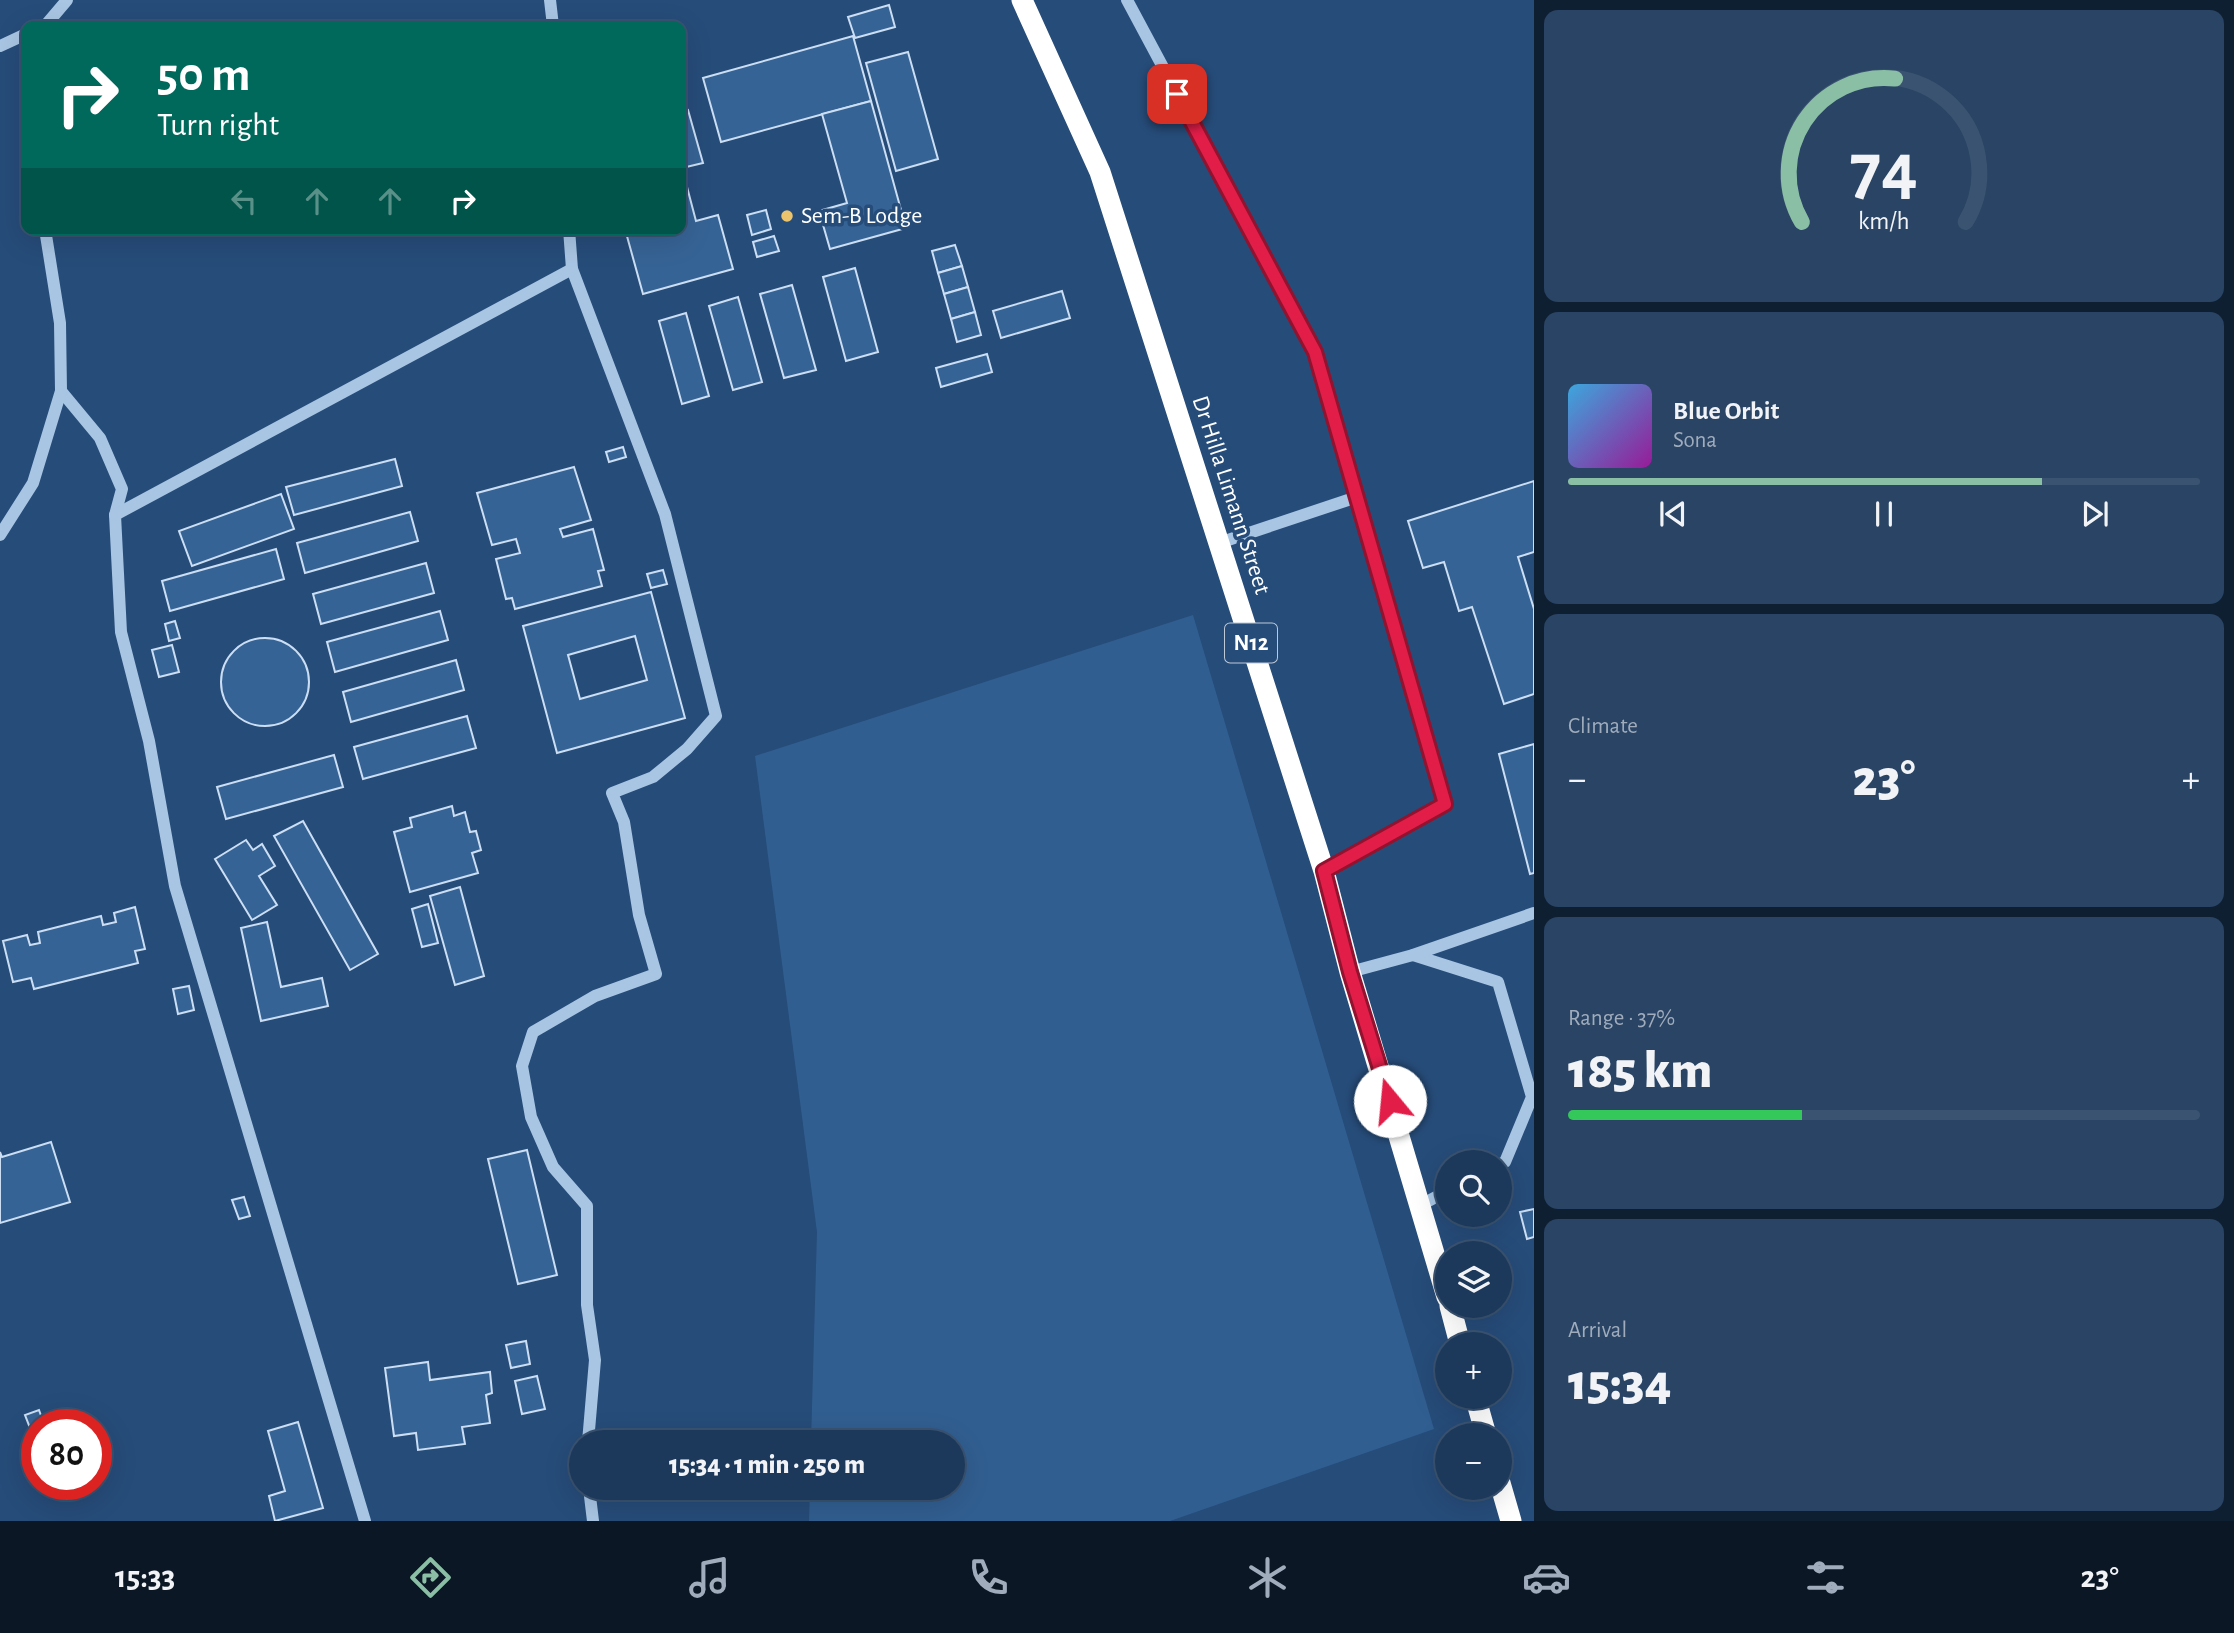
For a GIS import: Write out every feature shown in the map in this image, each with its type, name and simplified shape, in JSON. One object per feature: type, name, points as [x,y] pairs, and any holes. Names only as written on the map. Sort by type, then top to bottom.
[{"type":"highway","name":"Dr Hilla Limann Street","points":[[1022,0],[1100,172],[1324,871],[1350,972],[1435,1255]]},
{"type":"highway","points":[[1504,1500],[1510,1521]]},
{"type":"street","points":[[50,21],[68,0]]},
{"type":"street","points":[[550,0],[552,21]]},
{"type":"street","points":[[1127,0],[1315,352],[1445,804],[1324,871]]},
{"type":"street","points":[[0,46],[21,36]]},
{"type":"street","points":[[0,535],[33,483],[61,391],[60,323],[46,235]]},
{"type":"street","points":[[569,235],[572,269],[665,514],[716,716],[687,749],[653,777],[612,793],[624,821],[639,915],[656,974],[594,996],[533,1032],[522,1066],[531,1117],[554,1167],[587,1206],[587,1305],[596,1360],[589,1430]]},
{"type":"street","points":[[115,515],[572,269]]},
{"type":"street","points":[[61,391],[100,438],[122,489],[115,515],[121,632],[149,741],[175,886],[365,1521]]},
{"type":"street","points":[[1219,543],[1357,497]]},
{"type":"street","points":[[1350,972],[1413,955],[1534,913]]},
{"type":"street","points":[[1413,955],[1498,982],[1532,1097],[1510,1150]]},
{"type":"street","points":[[1421,1205],[1435,1197]]},
{"type":"street","points":[[590,1500],[593,1521]]},
{"type":"shaded area","points":[[1193,615],[1434,1429],[1170,1521],[809,1521],[810,1500],[965,1500],[965,1430],[811,1430],[817,1232],[755,756]]},
{"type":"building","points":[[889,5],[895,27],[855,38],[848,17]]},
{"type":"building","points":[[853,36],[871,101],[721,142],[703,78]]},
{"type":"building","points":[[908,52],[938,159],[896,171],[866,63]]},
{"type":"building","points":[[871,101],[906,228],[830,249],[819,211],[847,203],[822,114]]},
{"type":"building","points":[[686,111],[703,163],[686,167]]},
{"type":"building","points":[[686,183],[696,221],[718,215],[733,269],[643,294],[627,235],[686,235]]},
{"type":"building","points":[[766,210],[771,229],[752,235],[747,215]]},
{"type":"building","points":[[774,236],[779,251],[757,257],[753,242]]},
{"type":"building","points":[[955,245],[962,266],[938,273],[932,251]]},
{"type":"building","points":[[962,266],[968,287],[944,294],[938,273]]},
{"type":"building","points":[[855,268],[878,352],[846,361],[823,277]]},
{"type":"building","points":[[792,285],[816,370],[784,378],[760,294]]},
{"type":"building","points":[[968,287],[975,312],[951,319],[944,294]]},
{"type":"building","points":[[1062,291],[1070,318],[1001,338],[993,311]]},
{"type":"building","points":[[738,297],[762,382],[733,390],[709,306]]},
{"type":"building","points":[[975,312],[981,335],[957,342],[951,319]]},
{"type":"building","points":[[686,313],[709,396],[682,404],[659,321]]},
{"type":"building","points":[[987,354],[992,372],[941,387],[936,368]]},
{"type":"building","points":[[623,447],[626,457],[609,462],[606,452]]},
{"type":"building","points":[[395,459],[402,486],[294,515],[286,487]]},
{"type":"building","points":[[574,467],[591,520],[560,529],[563,537],[593,529],[604,570],[598,571],[602,586],[515,609],[512,598],[506,599],[496,559],[520,553],[516,539],[492,545],[477,493]]},
{"type":"building","points":[[1534,481],[1534,552],[1518,557],[1534,609],[1534,694],[1504,704],[1472,607],[1459,611],[1444,562],[1423,568],[1408,521]]},
{"type":"building","points":[[281,494],[294,529],[192,566],[179,531]]},
{"type":"building","points":[[410,512],[418,541],[305,573],[297,543]]},
{"type":"building","points":[[276,549],[284,579],[170,611],[162,581]]},
{"type":"building","points":[[426,563],[434,593],[321,624],[313,594]]},
{"type":"building","points":[[663,570],[667,584],[651,588],[647,574]]},
{"type":"building","points":[[651,592],[685,718],[557,753],[523,626]],"holes":[[[635,636],[647,680],[580,699],[568,655]]]},
{"type":"building","points":[[440,611],[448,640],[335,672],[327,642]]},
{"type":"building","points":[[175,621],[180,638],[169,641],[165,624]]},
{"type":"building","points":[[256,638],[274,638],[290,645],[302,657],[309,673],[309,691],[302,707],[290,719],[274,726],[256,726],[240,719],[228,707],[221,691],[221,673],[228,657],[240,645]]},
{"type":"building","points":[[172,645],[179,672],[159,677],[152,650]]},
{"type":"building","points":[[456,660],[464,690],[351,722],[343,692]]},
{"type":"building","points":[[467,716],[476,748],[363,779],[354,747]]},
{"type":"building","points":[[1534,744],[1534,873],[1530,874],[1499,754]]},
{"type":"building","points":[[334,755],[343,787],[226,819],[217,787]]},
{"type":"building","points":[[452,806],[454,816],[465,812],[470,832],[476,831],[481,850],[472,853],[478,873],[410,892],[394,832],[412,827],[410,818]]},
{"type":"building","points":[[303,821],[378,954],[350,970],[274,836]]},
{"type":"building","points":[[246,840],[253,850],[262,844],[275,866],[259,876],[277,905],[252,920],[215,859]]},
{"type":"building","points":[[460,887],[484,976],[455,985],[430,896]]},
{"type":"building","points":[[428,904],[438,943],[422,947],[412,909]]},
{"type":"building","points":[[135,907],[145,949],[135,951],[138,963],[34,989],[31,978],[13,982],[3,941],[27,935],[30,945],[40,943],[38,932],[101,916],[103,925],[116,922],[114,913]]},
{"type":"building","points":[[267,922],[281,987],[322,978],[328,1006],[261,1021],[241,928]]},
{"type":"building","points":[[189,986],[194,1010],[178,1014],[173,989]]},
{"type":"building","points":[[51,1142],[70,1202],[0,1223],[0,1152],[2,1157]]},
{"type":"building","points":[[527,1150],[557,1275],[518,1284],[488,1159]]},
{"type":"building","points":[[244,1197],[250,1216],[239,1219],[232,1200]]},
{"type":"building","points":[[1534,1209],[1534,1237],[1527,1239],[1520,1212]]},
{"type":"building","points":[[526,1341],[530,1364],[511,1368],[506,1345]]},
{"type":"building","points":[[428,1362],[430,1380],[490,1372],[492,1393],[486,1395],[490,1423],[462,1427],[465,1444],[418,1450],[416,1433],[394,1436],[385,1368]]},
{"type":"building","points":[[537,1376],[545,1409],[522,1414],[515,1381]]},
{"type":"building","points":[[298,1422],[323,1508],[275,1521],[269,1496],[285,1491],[268,1431]]},
{"type":"place","name":"Sem-B Lodge","points":[[787,216]]},
{"type":"route","points":[[1177,94],[1315,352],[1445,804],[1324,871],[1350,972],[1390,1101]]}]
